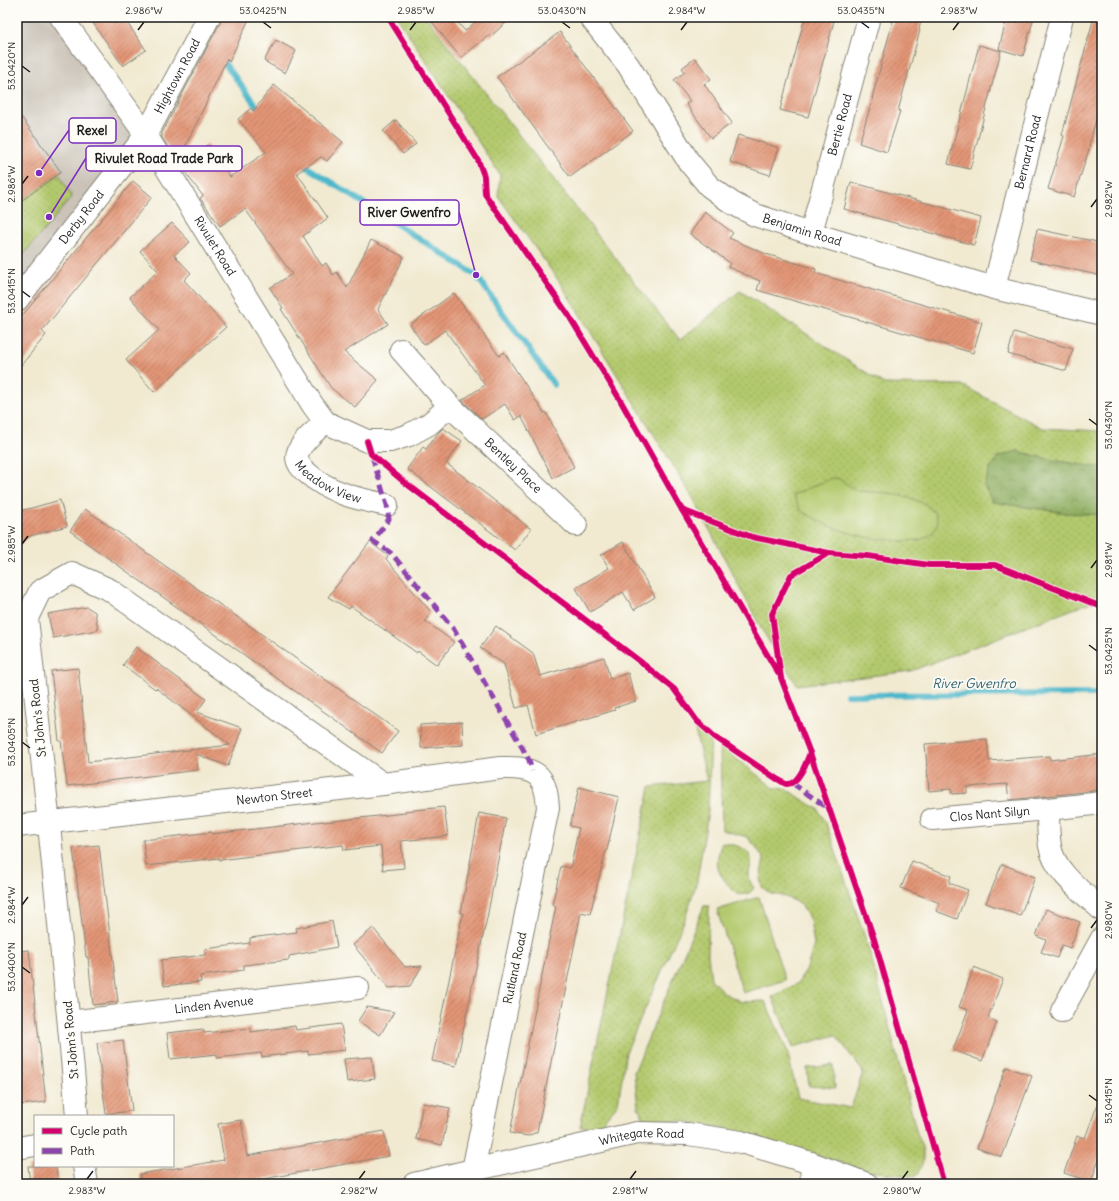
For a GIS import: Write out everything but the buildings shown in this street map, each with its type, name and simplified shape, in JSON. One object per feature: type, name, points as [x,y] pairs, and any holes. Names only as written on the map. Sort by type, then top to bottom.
[{"type":"street","name":"Rivulet Road","points":[[62,17],[146,135],[312,404],[325,422],[367,441],[390,441],[409,435],[429,424],[450,406]]},
{"type":"street","name":"Hightown Road","points":[[146,135],[209,17]]},
{"type":"street","name":"Benjamin Road","points":[[590,17],[628,65],[689,162],[709,186],[732,203],[755,215],[994,288],[1102,314]]},
{"type":"street","name":"Bertie Road","points":[[811,233],[869,17]]},
{"type":"street","name":"Bernard Road","points":[[994,288],[1062,17]]},
{"type":"street","name":"Derby Road","points":[[17,300],[146,135]]},
{"type":"street","name":"Bentley Place","points":[[401,350],[450,406],[576,525]]},
{"type":"street","name":"Meadow View","points":[[325,422],[300,448],[297,458],[301,468],[311,477],[335,491],[359,499],[388,504]]},
{"type":"street","name":"St John's Road","points":[[77,1115],[69,1022],[27,618],[40,591],[72,573],[110,590],[383,784]]},
{"type":"street","name":"Newton Street","points":[[17,826],[383,784],[500,768],[532,770]]},
{"type":"street","name":"Rutland Road","points":[[473,1170],[548,808],[548,795],[543,780],[532,770]]},
{"type":"street","name":"Clos Nant Silyn","points":[[932,819],[1102,803]]},
{"type":"street","name":"Clos Nant Silyn","points":[[1048,809],[1050,847],[1054,861],[1067,878],[1102,910]]},
{"type":"street","points":[[1062,1011],[1102,938]]},
{"type":"street","name":"Linden Avenue","points":[[69,1022],[358,988]]},
{"type":"street","name":"Whitegate Road","points":[[414,1184],[637,1134],[688,1134],[741,1142],[811,1174],[867,1184]]},
{"type":"street","points":[[17,1148],[34,1145]]},
{"type":"street","points":[[84,1167],[87,1184]]},
{"type":"shaded area","points":[[17,17],[61,17],[146,135],[17,300]]},
{"type":"green space","points":[[397,17],[426,17],[680,340],[740,291],[884,384],[962,385],[1042,428],[1102,431],[1102,598],[911,671],[797,685],[762,630],[693,498],[561,284],[498,196],[500,175]]},
{"type":"green space","points":[[59,174],[72,197],[17,262],[17,204]]},
{"type":"green space","points":[[1017,451],[1053,460],[1102,468],[1102,515],[1066,513],[992,502],[984,485],[990,469],[998,457]]},
{"type":"green space","points":[[832,478],[839,479],[857,491],[889,493],[910,498],[925,504],[935,513],[938,522],[935,530],[920,540],[903,541],[871,538],[829,526],[801,511],[793,495]]},
{"type":"green space","points":[[693,722],[711,738],[708,812],[697,881],[685,919],[626,1052],[618,1104],[599,1126],[580,1127],[650,787],[707,781]]},
{"type":"green space","points":[[720,746],[774,788],[786,789],[818,809],[826,823],[869,949],[917,1133],[923,1150],[923,1161],[915,1177],[865,1170],[802,1152],[738,1131],[682,1121],[644,1119],[638,1107],[634,1072],[704,906],[709,906],[708,955],[711,979],[724,993],[742,1002],[765,1001],[787,1050],[798,1098],[851,1108],[863,1072],[836,1035],[793,1047],[772,997],[798,983],[807,968],[814,944],[810,920],[800,903],[783,896],[771,894],[762,887],[760,878],[764,859],[747,837],[722,830]]},
{"type":"green space","points":[[722,843],[740,847],[748,852],[751,863],[749,876],[754,888],[749,893],[737,894],[721,875],[717,862]]},
{"type":"green space","points":[[759,897],[785,980],[743,993],[717,910]]},
{"type":"green space","points":[[833,1065],[835,1088],[809,1086],[807,1068]]},
{"type":"waterway","name":"River Gwenfro","points":[[220,57],[261,112]]},
{"type":"waterway","name":"River Gwenfro","points":[[301,163],[476,275],[554,385]]},
{"type":"waterway","name":"River Gwenfro","points":[[847,695],[1102,694]]},
{"type":"marked path","points":[[372,456],[387,505],[389,519],[373,541],[391,553],[453,628],[523,749],[529,760],[532,771]]},
{"type":"marked path","points":[[792,783],[829,809]]},
{"type":"cycle path","points":[[388,17],[478,160],[484,176],[485,194],[569,316],[619,398],[682,510],[778,673]]},
{"type":"cycle path","points":[[367,441],[371,454],[403,481],[674,689],[697,721],[715,737],[786,784],[790,784],[798,777],[810,753],[781,678],[772,614],[791,575],[829,553],[868,556],[929,565],[995,565],[1102,607]]},
{"type":"cycle path","points":[[682,510],[752,537],[829,553]]},
{"type":"cycle path","points":[[810,753],[874,939],[944,1184]]},
{"type":"place","name":"Rexel","points":[[39,173]]},
{"type":"place","name":"Rivulet Road Trade Park","points":[[49,217]]},
{"type":"place","name":"River Gwenfro","points":[[476,275]]}]
